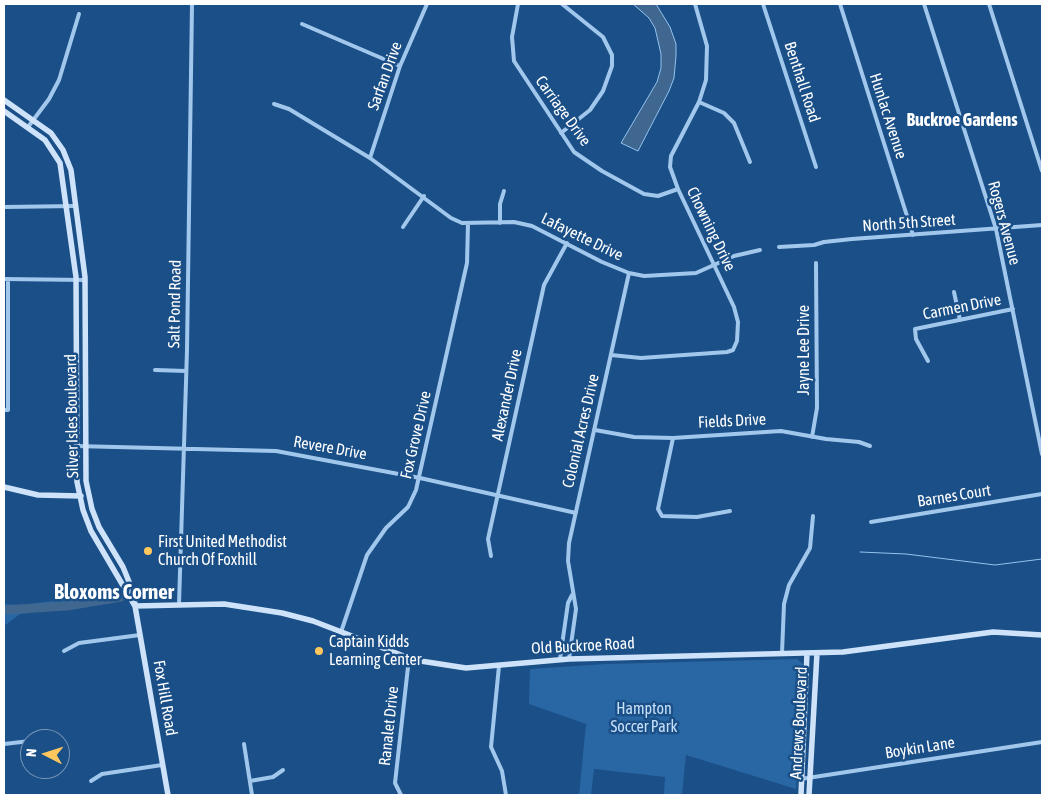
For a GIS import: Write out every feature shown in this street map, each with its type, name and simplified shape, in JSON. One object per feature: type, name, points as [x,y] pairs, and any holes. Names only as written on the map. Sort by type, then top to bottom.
[{"type":"street","name":"Salt Pond Road","points":[[179,604],[185,448],[192,4]]},
{"type":"street","name":"Sarfan Drive","points":[[370,158],[400,66],[427,4]]},
{"type":"street","name":"Carriage Drive","points":[[518,4],[512,37],[514,61],[574,152],[644,194],[658,196],[678,189]]},
{"type":"street","points":[[560,133],[590,110],[603,92],[612,66],[612,55],[603,37],[562,4]]},
{"type":"street","name":"Chowning Drive","points":[[611,355],[641,358],[733,350],[738,338],[737,317],[715,265],[678,189],[670,167],[671,156],[699,102],[706,80],[708,57],[705,32],[695,4]]},
{"type":"street","name":"Benthall Road","points":[[763,4],[816,167]]},
{"type":"street","name":"Hunlac Avenue","points":[[840,4],[913,235]]},
{"type":"street","name":"Rogers Avenue","points":[[924,4],[996,229],[1042,454]]},
{"type":"street","points":[[989,4],[1042,171]]},
{"type":"street","points":[[28,128],[59,80],[79,14]]},
{"type":"street","points":[[302,24],[400,66]]},
{"type":"street","name":"Silver Isles Boulevard","points":[[4,100],[51,133],[63,150],[70,170],[85,280],[84,446],[88,496],[99,527],[132,585],[134,606]]},
{"type":"street","points":[[699,102],[724,113],[734,123],[750,162]]},
{"type":"street","name":"Lafayette Drive","points":[[274,104],[289,109],[370,158],[455,220],[468,224],[500,223],[532,226],[602,262],[629,273],[652,276],[696,273],[734,256],[760,250]]},
{"type":"street","name":"Silver Isles Boulevard","points":[[4,112],[45,140],[55,154],[62,172],[76,280],[75,446],[79,496],[91,531],[134,606]]},
{"type":"street","points":[[500,223],[500,204],[504,191]]},
{"type":"street","points":[[403,227],[424,196]]},
{"type":"street","points":[[4,207],[76,206]]},
{"type":"street","name":"Fox Grove Drive","points":[[341,632],[367,555],[386,528],[408,507],[420,478],[467,263],[468,224]]},
{"type":"street","name":"North 5th Street","points":[[779,247],[1042,225]]},
{"type":"street","name":"Alexander Drive","points":[[491,556],[488,539],[544,285],[567,244]]},
{"type":"street","name":"Jayne Lee Drive","points":[[812,437],[816,408],[816,263]]},
{"type":"street","name":"Colonial Acres Drive","points":[[569,659],[576,610],[572,595],[568,553],[629,273]]},
{"type":"street","points":[[4,410],[8,410],[6,279],[85,280]]},
{"type":"street","points":[[954,292],[960,320]]},
{"type":"street","name":"Carmen Drive","points":[[928,361],[916,339],[916,329],[1013,309]]},
{"type":"street","points":[[155,370],[186,371]]},
{"type":"street","name":"Fields Drive","points":[[595,430],[634,438],[673,438],[751,432],[781,432],[859,442],[870,446]]},
{"type":"street","points":[[673,438],[658,509],[662,516],[697,516],[730,511]]},
{"type":"street","name":"Revere Drive","points":[[75,446],[276,451],[420,478],[576,513]]},
{"type":"street","points":[[4,487],[38,495],[88,496]]},
{"type":"street","name":"Barnes Court","points":[[871,522],[1042,494]]},
{"type":"street","points":[[782,653],[784,604],[789,585],[810,548],[813,516]]},
{"type":"street","name":"Colonial Acres Drive","points":[[560,659],[568,603],[572,595]]},
{"type":"street","name":"Old Buckroe Road","points":[[134,606],[224,604],[260,608],[300,617],[409,658],[448,666],[499,666],[560,659],[817,653],[868,650],[972,634],[1010,632],[1042,635]]},
{"type":"street","name":"Fox Hill Road","points":[[134,606],[168,795]]},
{"type":"street","points":[[64,652],[79,644],[140,635]]},
{"type":"street","name":"Andrews Boulevard","points":[[801,795],[807,653]]},
{"type":"street","name":"Andrews Boulevard","points":[[809,795],[817,653]]},
{"type":"street","name":"Ranalet Drive","points":[[401,795],[395,783],[409,658]]},
{"type":"street","points":[[499,666],[492,747],[502,771],[506,795]]},
{"type":"street","points":[[4,744],[20,742]]},
{"type":"street","name":"Boykin Lane","points":[[801,779],[1042,742]]},
{"type":"street","points":[[244,744],[252,795]]},
{"type":"street","points":[[91,780],[102,774],[162,765]]},
{"type":"street","points":[[250,781],[273,777],[283,770]]},
{"type":"green space","points":[[118,595],[121,600],[113,603],[20,614],[4,626],[4,604],[20,605],[69,599],[92,600]]},
{"type":"green space","name":"Hampton Soccer Park","points":[[797,659],[803,664],[796,789],[686,755],[682,795],[664,795],[665,777],[594,769],[591,795],[579,795],[586,724],[529,704],[530,669],[606,664]]},
{"type":"shaded area","points":[[633,4],[656,4],[670,27],[676,44],[674,78],[638,151],[621,143],[657,82],[661,68],[661,54],[655,28],[649,18]]},
{"type":"waterway","points":[[860,552],[906,554],[995,565],[1042,559]]},
{"type":"waterway","points":[[4,610],[67,606],[121,597]]},
{"type":"place","name":"First United Methodist Church Of Foxhill","points":[[148,551]]},
{"type":"place","name":"Captain Kidds Learning Center","points":[[319,651]]},
{"type":"district","name":"Buckroe Gardens","points":[[962,120]]},
{"type":"district","name":"Bloxoms Corner","points":[[114,592]]}]
